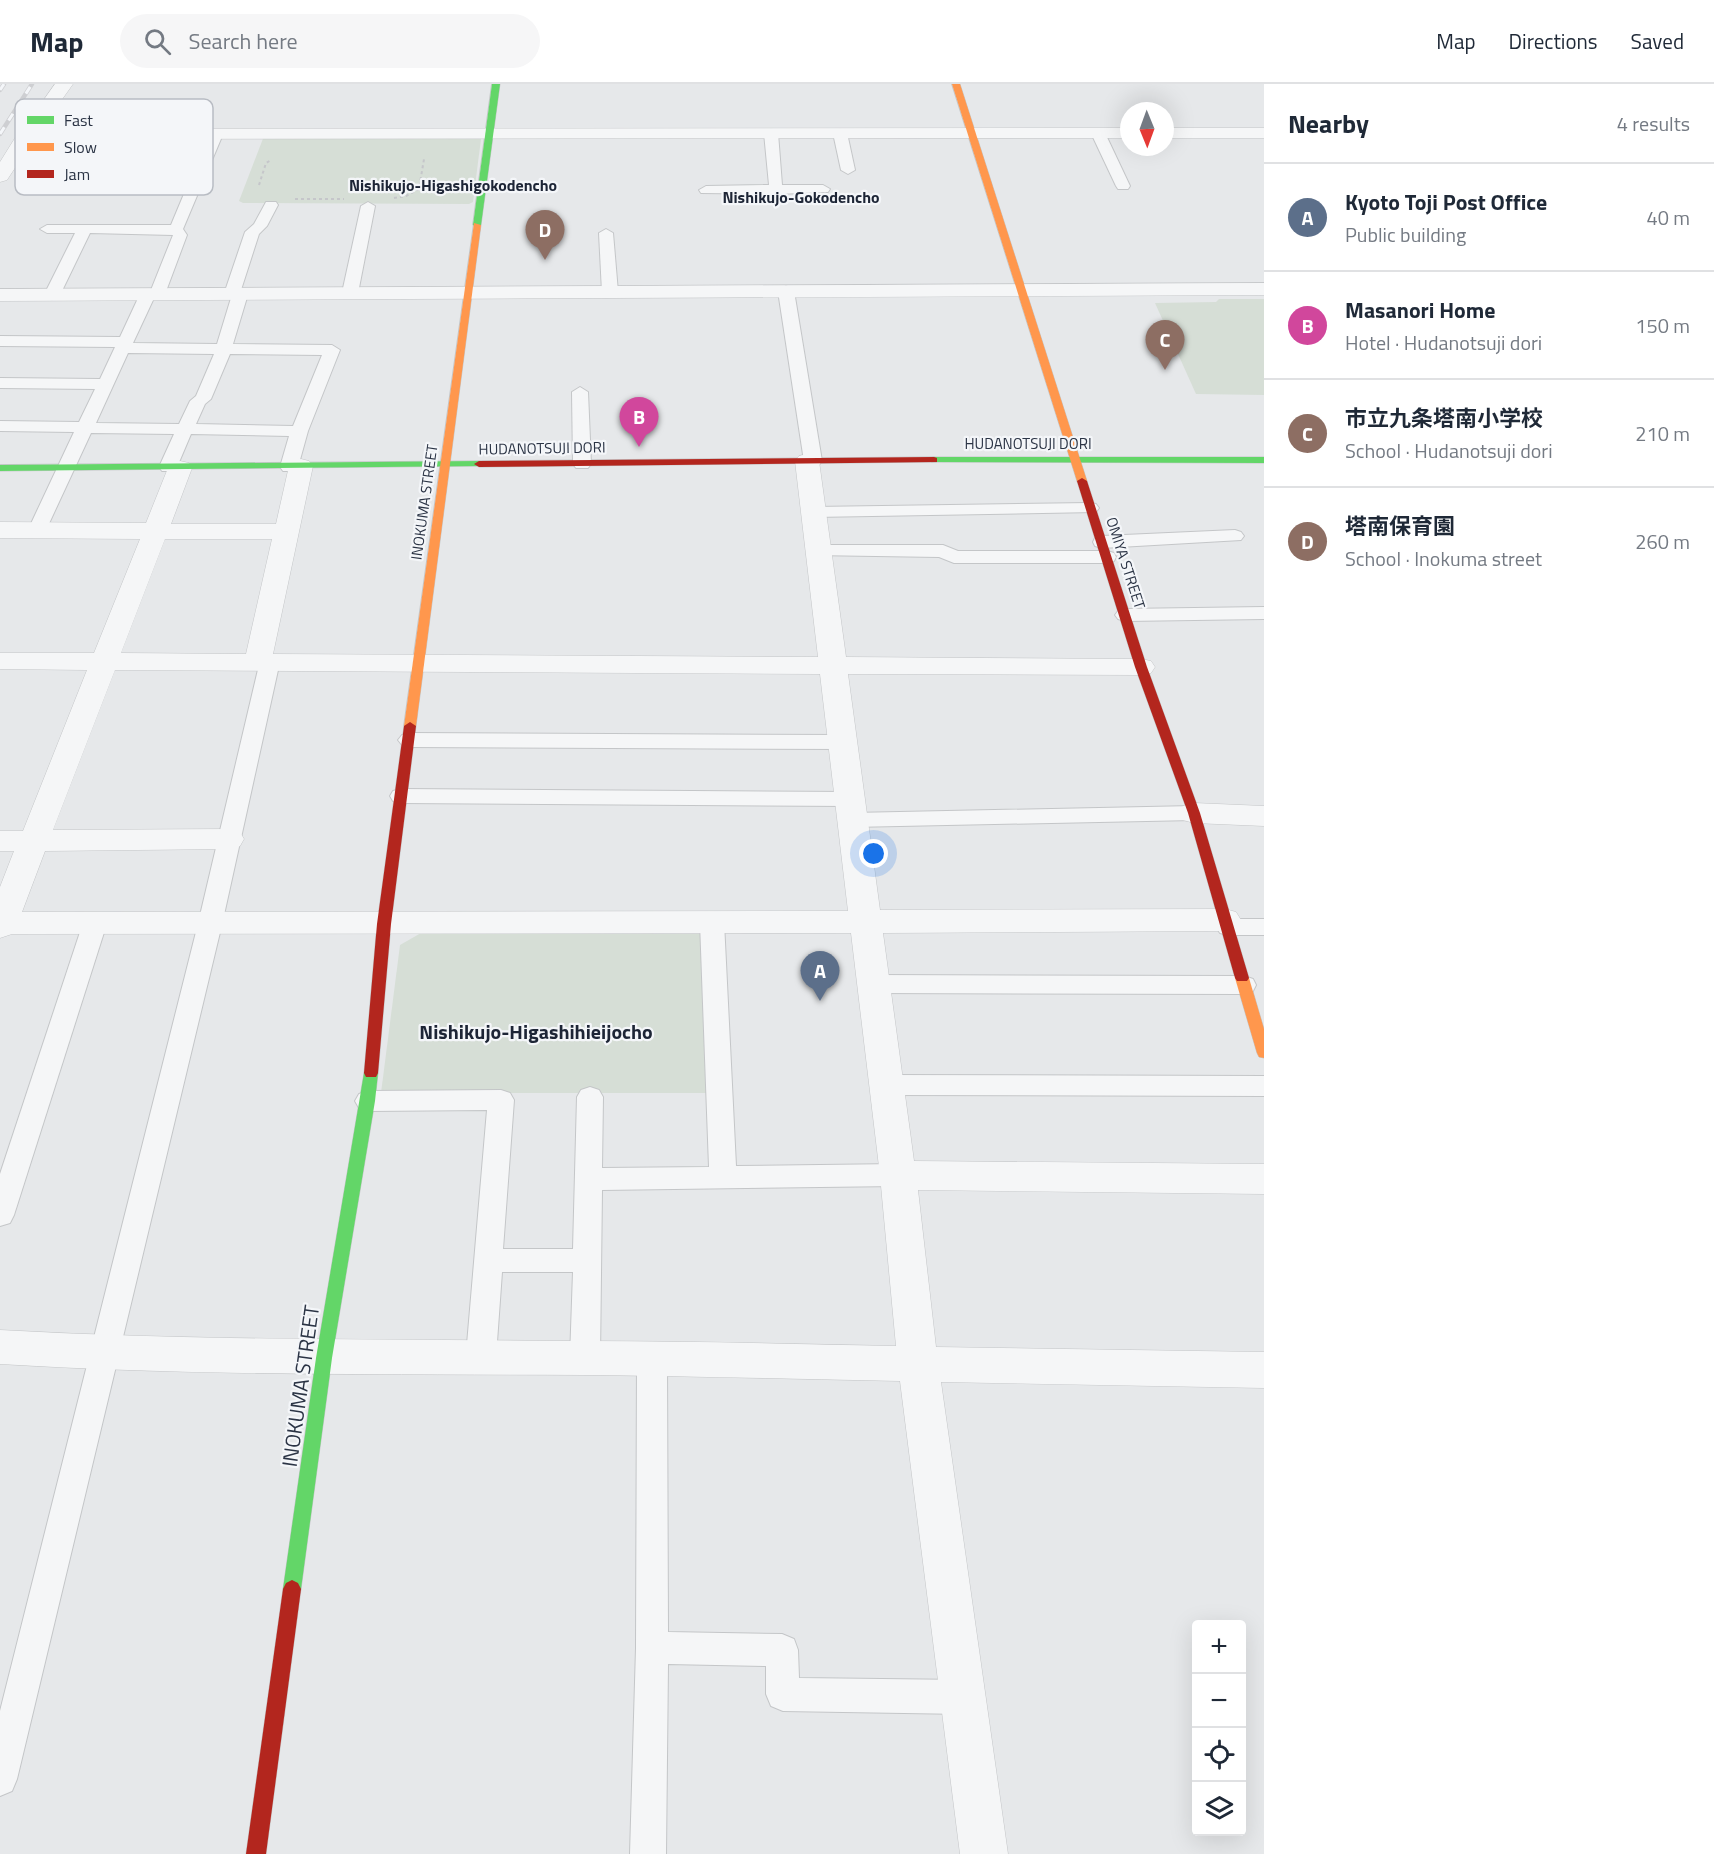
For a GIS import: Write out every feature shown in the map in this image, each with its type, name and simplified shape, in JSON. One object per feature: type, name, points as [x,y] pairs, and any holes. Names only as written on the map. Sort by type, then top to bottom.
[{"type":"street","points":[[54,99],[64,84]]},
{"type":"street","name":"INOKUMA STREET","points":[[256,1854],[324,1358],[368,1101],[384,924],[496,84]]},
{"type":"street","name":"OMIYA STREET","points":[[956,84],[1141,667],[1194,813],[1264,1053]]},
{"type":"street","points":[[216,134],[1120,133]]},
{"type":"street","points":[[1174,133],[1264,133]]},
{"type":"street","points":[[0,176],[15,152]]},
{"type":"street","points":[[0,295],[1264,289]]},
{"type":"street","name":"HUDANOTSUJI DORI","points":[[0,468],[1076,459],[1264,460]]},
{"type":"street","points":[[810,461],[814,512],[898,1175],[918,1362],[984,1854]]},
{"type":"street","points":[[264,661],[295,466]]},
{"type":"street","points":[[174,468],[155,531],[0,924],[1226,923]]},
{"type":"street","points":[[0,530],[285,532]]},
{"type":"street","points":[[0,552],[14,540],[37,530]]},
{"type":"street","points":[[0,661],[1141,667]]},
{"type":"street","points":[[1194,813],[1264,816]]},
{"type":"street","points":[[0,841],[229,839]]},
{"type":"street","points":[[898,1175],[1264,1179]]},
{"type":"street","points":[[0,1347],[104,1353],[324,1358],[481,1356],[918,1362],[1264,1370]]},
{"type":"lane","points":[[1098,133],[1124,186]]},
{"type":"lane","points":[[213,141],[216,134]]},
{"type":"lane","points":[[771,134],[776,190]]},
{"type":"lane","points":[[840,134],[848,170]]},
{"type":"lane","points":[[706,190],[823,189]]},
{"type":"lane","points":[[176,229],[190,195]]},
{"type":"lane","points":[[174,468],[198,401],[203,399],[224,349],[252,232],[260,226],[271,205]]},
{"type":"lane","points":[[350,293],[368,206]]},
{"type":"lane","points":[[47,229],[176,229]]},
{"type":"lane","points":[[37,530],[124,345],[152,294],[180,235],[176,229]]},
{"type":"lane","points":[[52,295],[84,230]]},
{"type":"lane","points":[[606,233],[610,292]]},
{"type":"lane","points":[[786,291],[810,461]]},
{"type":"lane","points":[[0,341],[224,349],[332,350],[298,431],[295,466]]},
{"type":"lane","points":[[0,383],[106,384]]},
{"type":"lane","points":[[580,392],[582,464]]},
{"type":"lane","points":[[0,426],[186,431],[298,431]]},
{"type":"lane","points":[[814,512],[1090,508]]},
{"type":"lane","points":[[819,551],[943,551],[954,557],[1104,550],[1235,536]]},
{"type":"lane","points":[[1125,615],[1264,613]]},
{"type":"lane","points":[[0,1779],[210,924],[264,661]]},
{"type":"lane","points":[[409,740],[843,742]]},
{"type":"lane","points":[[401,796],[851,809],[1194,813]]},
{"type":"lane","points":[[712,922],[723,1178]]},
{"type":"lane","points":[[0,1215],[95,923]]},
{"type":"lane","points":[[1226,923],[1264,927]]},
{"type":"lane","points":[[873,984],[1244,985]]},
{"type":"lane","points":[[886,1084],[1264,1086]]},
{"type":"lane","points":[[585,1358],[590,1097]]},
{"type":"lane","points":[[368,1101],[501,1100],[481,1356]]},
{"type":"lane","points":[[587,1179],[898,1175]]},
{"type":"lane","points":[[487,1261],[586,1260]]},
{"type":"lane","points":[[648,1854],[652,1648],[652,1359]]},
{"type":"lane","points":[[652,1648],[782,1650],[783,1694],[963,1697]]},
{"type":"path","points":[[256,192],[266,163],[276,157]]},
{"type":"path","points":[[385,200],[406,196],[418,189],[424,159]]},
{"type":"path","points":[[295,199],[348,199]]},
{"type":"shaded area","points":[[472,135],[481,139],[473,202],[469,204],[243,203],[239,201],[264,136]]},
{"type":"shaded area","points":[[1219,299],[1264,299],[1264,395],[1196,394],[1155,303],[1216,302]]},
{"type":"shaded area","points":[[421,933],[702,934],[706,1093],[381,1093],[400,945]]},
{"type":"railway","points":[[0,90],[4,84]]},
{"type":"railway","points":[[22,99],[32,84]]},
{"type":"railway","points":[[0,134],[15,111]]},
{"type":"traffic: fast","points":[[477,225],[496,84]]},
{"type":"traffic: fast","points":[[934,460],[1264,460]]},
{"type":"traffic: fast","points":[[0,468],[479,464]]},
{"type":"traffic: fast","points":[[292,1589],[324,1358],[371,1073]]},
{"type":"traffic: slow","points":[[956,84],[1082,481]]},
{"type":"traffic: slow","points":[[410,726],[477,225]]},
{"type":"traffic: slow","points":[[1242,978],[1264,1053]]},
{"type":"traffic: jam","points":[[479,464],[934,460]]},
{"type":"traffic: jam","points":[[1082,481],[1141,667],[1194,813],[1242,978]]},
{"type":"traffic: jam","points":[[371,1073],[384,924],[410,726]]},
{"type":"traffic: jam","points":[[256,1854],[292,1589]]},
{"type":"place","name":"塔南保育園","points":[[545,260]]},
{"type":"place","name":"市立九条塔南小学校","points":[[1165,370]]},
{"type":"place","name":"Masanori Home","points":[[639,447]]},
{"type":"place","name":"Kyoto Toji Post Office","points":[[820,1001]]},
{"type":"district","name":"Nishikujo-Higashigokodencho","points":[[453,185]]},
{"type":"district","name":"Nishikujo-Gokodencho","points":[[801,197]]},
{"type":"district","name":"Nishikujo-Higashihieijocho","points":[[536,1031]]}]
